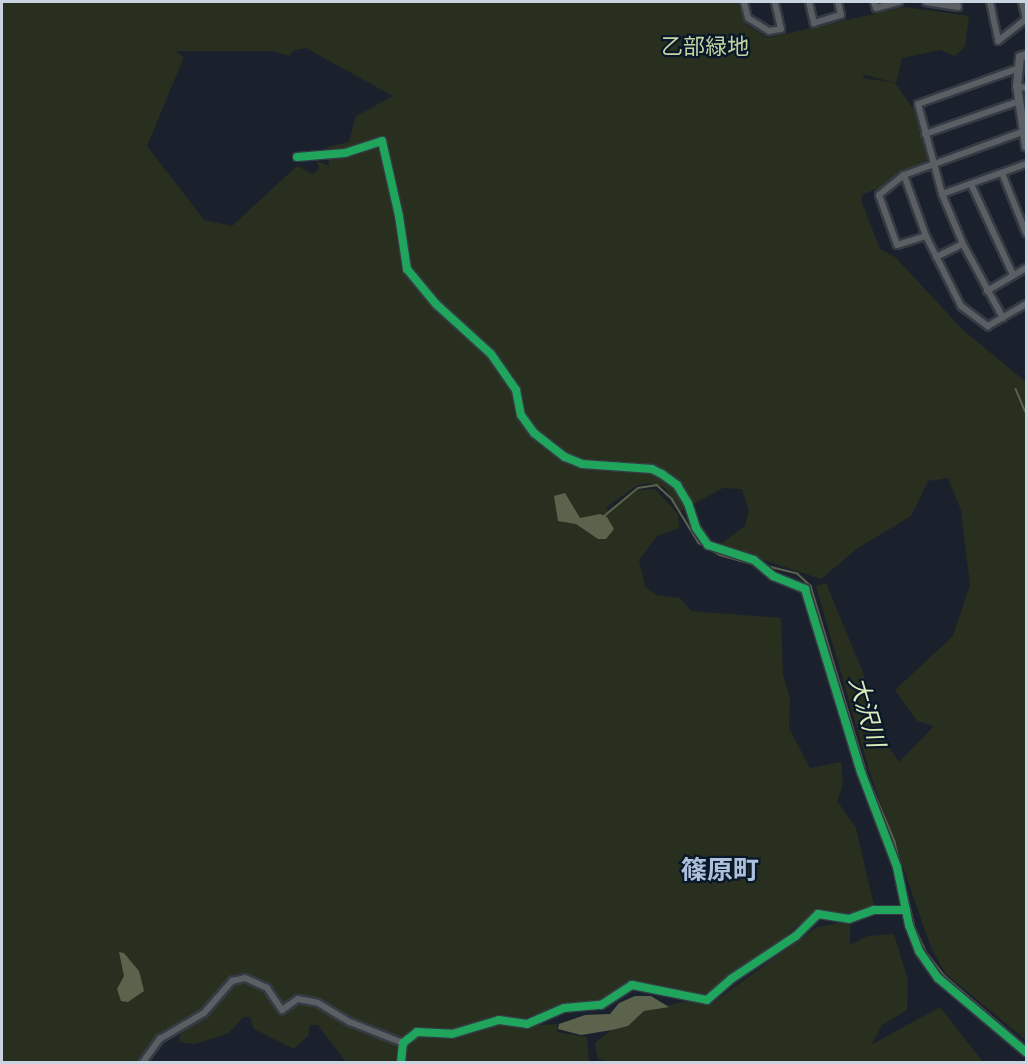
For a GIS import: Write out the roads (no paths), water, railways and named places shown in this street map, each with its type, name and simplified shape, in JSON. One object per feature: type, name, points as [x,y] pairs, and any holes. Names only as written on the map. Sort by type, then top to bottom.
[{"type":"street","points":[[744,2],[748,18],[769,32],[782,29],[775,2]]},
{"type":"street","points":[[809,2],[814,23],[841,15],[838,2]]},
{"type":"street","points":[[874,2],[876,8],[899,2]]},
{"type":"street","points":[[926,2],[958,8],[957,2]]},
{"type":"street","points":[[990,2],[998,41],[1026,19],[1022,2]]},
{"type":"street","points":[[1026,55],[1020,57],[1017,69],[1017,102],[1026,147]]},
{"type":"street","points":[[1003,318],[963,244],[942,194],[932,164],[918,104],[1017,69]]},
{"type":"street","points":[[1017,86],[1026,88]]},
{"type":"street","points":[[925,134],[1017,102]]},
{"type":"street","points":[[926,236],[897,245],[879,195],[904,175],[1022,132]]},
{"type":"street","points":[[297,157],[345,153],[363,144],[382,141],[399,216],[407,269],[436,304],[491,354],[516,390],[521,415],[534,433],[565,457],[582,464],[652,469],[662,474],[677,485],[708,545],[760,566],[773,576],[796,582],[808,593],[861,772],[897,867],[913,936],[931,971],[1026,1052]]},
{"type":"street","points":[[942,194],[1026,164]]},
{"type":"street","points":[[1002,173],[1026,233]]},
{"type":"street","points":[[904,175],[926,236],[961,306],[988,326],[1026,304]]},
{"type":"street","points":[[971,184],[1013,276]]},
{"type":"street","points":[[936,257],[963,244]]},
{"type":"street","points":[[987,291],[1026,268]]},
{"type":"street","points":[[401,1062],[404,1043],[417,1032],[452,1034],[498,1020],[527,1024],[564,1008],[601,1005],[632,986],[707,1000],[731,979],[796,936],[818,914],[849,919],[874,910],[906,910]]},
{"type":"street","points":[[143,1062],[160,1039],[204,1013],[232,981],[245,978],[267,988],[282,1010],[298,999],[318,1003],[350,1022],[404,1043]]},
{"type":"waterway","points":[[1016,389],[1026,412]]},
{"type":"waterway","name":"大沢川","points":[[603,517],[638,488],[657,485],[672,499],[699,543],[720,555],[758,566]]},
{"type":"waterway","name":"大沢川","points":[[763,565],[798,574],[811,586],[868,777],[895,842],[915,927],[926,952],[945,976],[1026,1046]]},
{"type":"district","name":"篠原町","points":[[720,870]]},
{"type":"park label","name":"乙部緑地","points":[[705,47]]}]
